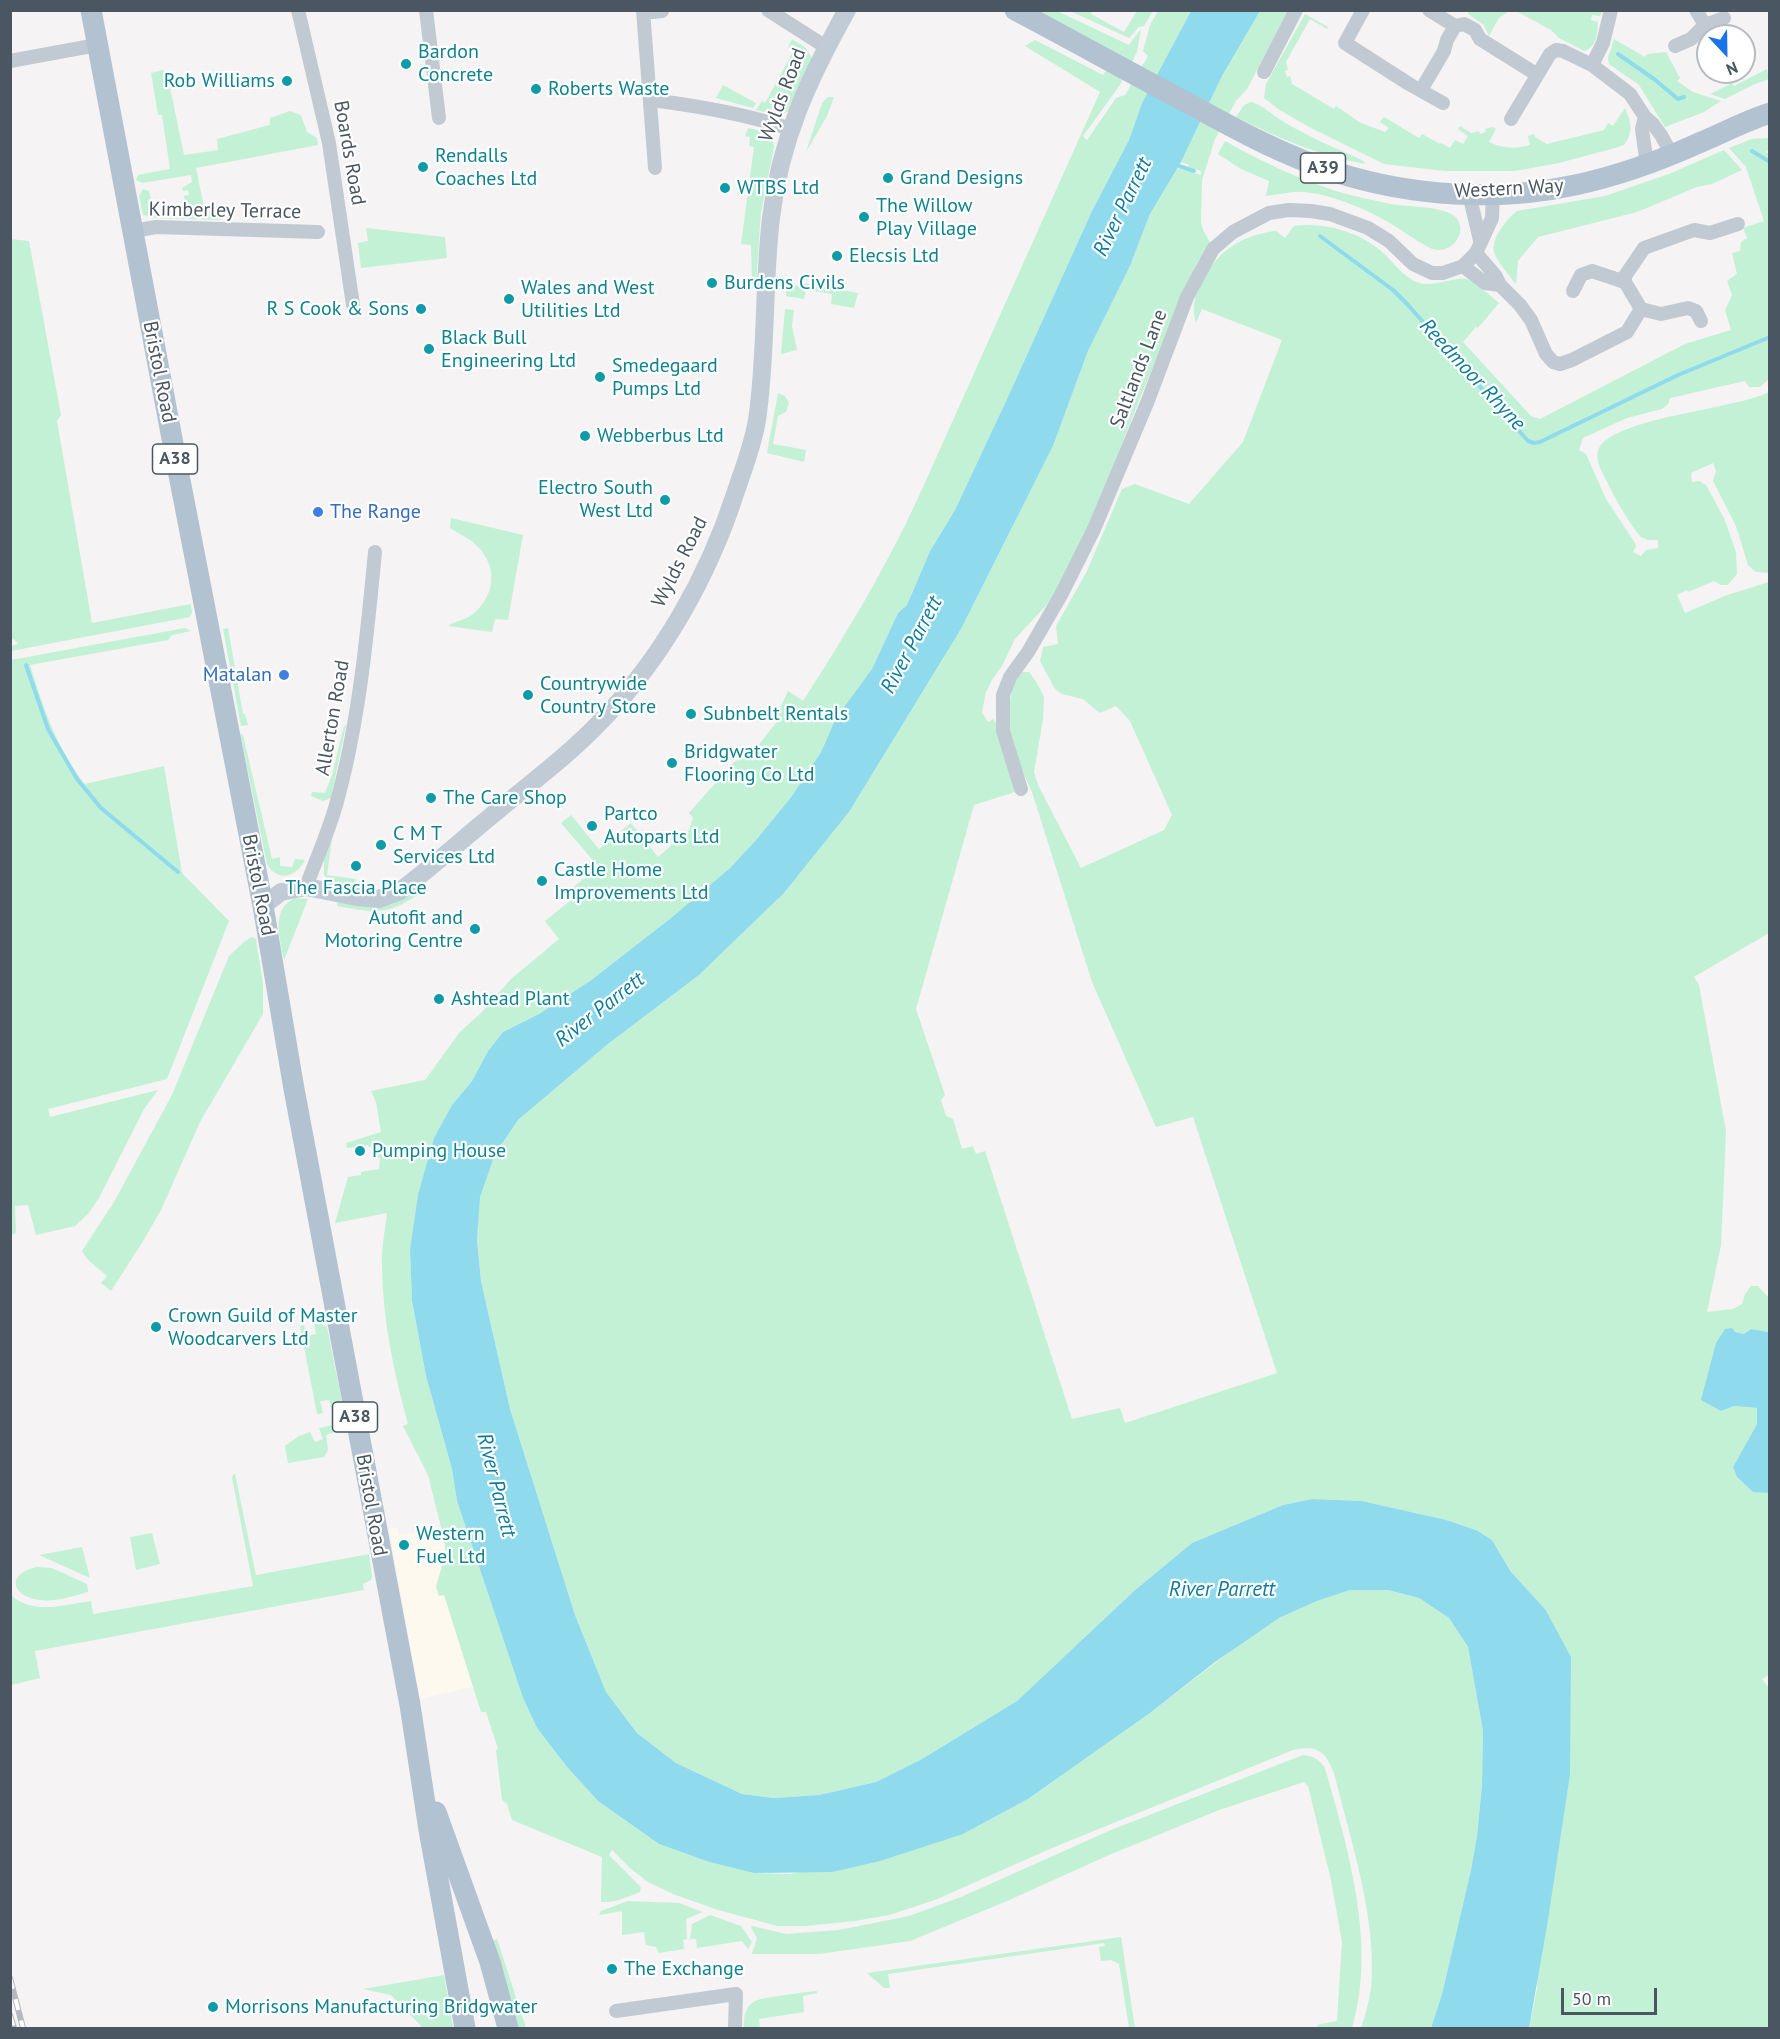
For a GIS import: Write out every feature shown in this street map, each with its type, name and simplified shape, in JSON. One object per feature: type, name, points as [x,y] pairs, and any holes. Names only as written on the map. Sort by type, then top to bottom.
[{"type":"main road","name":"Bristol Road","points":[[91,10],[263,906],[296,1101],[419,1761],[429,1830],[465,2028]]},
{"type":"main road","name":"Western Way","points":[[1015,10],[1245,134],[1308,163],[1368,182],[1416,189],[1493,194],[1573,186],[1647,165],[1750,119],[1770,113]]},
{"type":"main road","name":"Bristol Road","points":[[419,1761],[489,1962],[508,2028]]},
{"type":"street","name":"Boards Road","points":[[298,10],[329,143],[350,270],[353,305]]},
{"type":"street","points":[[426,10],[439,118]]},
{"type":"street","points":[[768,10],[826,47]]},
{"type":"street","name":"Wylds Road","points":[[263,906],[280,892],[306,887],[379,899],[400,891],[584,738],[627,693],[662,644],[684,608],[717,543],[757,421],[771,220],[781,162],[813,73],[847,10]]},
{"type":"street","points":[[1264,72],[1296,10]]},
{"type":"street","points":[[1363,10],[1345,43],[1443,103]]},
{"type":"street","points":[[1429,10],[1455,26],[1464,24],[1475,30],[1480,39],[1536,74]]},
{"type":"street","points":[[1592,65],[1603,43],[1611,10]]},
{"type":"street","points":[[1696,10],[1704,24]]},
{"type":"street","points":[[655,168],[643,12],[662,11]]},
{"type":"street","points":[[1708,24],[1724,18]]},
{"type":"street","points":[[1421,90],[1444,51],[1455,26]]},
{"type":"street","points":[[1675,46],[1691,39],[1696,34]]},
{"type":"street","points":[[10,61],[97,45]]},
{"type":"street","points":[[1511,118],[1550,54],[1556,50],[1563,51],[1592,65],[1630,94],[1645,117],[1653,124],[1672,155]]},
{"type":"street","points":[[651,100],[706,107],[791,129]]},
{"type":"street","points":[[1645,117],[1642,129],[1647,165]]},
{"type":"street","points":[[1469,194],[1478,246],[1500,285],[1520,304],[1531,320],[1546,354],[1553,362],[1560,364],[1572,360],[1627,332],[1641,309]]},
{"type":"street","points":[[1493,194],[1492,218],[1478,246],[1464,266],[1485,283],[1500,285]]},
{"type":"street","name":"Saltlands Lane","points":[[1021,789],[1003,731],[1003,695],[1010,677],[1028,652],[1061,596],[1094,529],[1147,403],[1187,297],[1213,249],[1233,232],[1269,213],[1311,210],[1330,214],[1368,228],[1389,241],[1413,264],[1425,271],[1443,273],[1464,266]]},
{"type":"street","points":[[1701,321],[1696,311],[1688,308],[1661,314],[1641,309],[1625,282],[1624,276],[1644,248],[1694,230],[1710,233],[1738,224]]},
{"type":"street","name":"Kimberley Terrace","points":[[133,231],[156,227],[318,232]]},
{"type":"street","points":[[1573,291],[1581,275],[1592,271],[1625,282]]},
{"type":"street","name":"Allerton Road","points":[[306,887],[335,808],[343,775],[366,644],[375,552]]},
{"type":"street","points":[[616,2011],[736,1994],[735,2028]]},
{"type":"shaded area","points":[[397,1527],[399,1535],[442,1531],[446,1552],[436,1587],[444,1594],[473,1687],[420,1699],[389,1529]]},
{"type":"green space","points":[[1468,10],[1509,11],[1499,18],[1489,36],[1484,25],[1468,14]]},
{"type":"green space","points":[[1038,11],[1057,11],[1129,45],[1141,29],[1137,52],[1120,85],[1083,136],[1087,140],[1116,98],[1125,95],[1148,56],[1143,51],[1150,25],[1158,11],[1191,11],[1142,103],[1129,140],[1092,211],[955,510],[930,551],[907,605],[898,613],[872,669],[836,718],[821,752],[792,796],[730,868],[671,918],[590,981],[539,1014],[503,1032],[488,1051],[472,1081],[452,1105],[434,1138],[410,1250],[412,1301],[426,1376],[452,1469],[457,1501],[523,1698],[537,1728],[567,1767],[598,1801],[659,1844],[709,1862],[754,1873],[791,1874],[963,1834],[1028,1799],[1150,1713],[1245,1640],[1279,1618],[1317,1601],[1350,1590],[1388,1590],[1419,1598],[1449,1618],[1468,1647],[1483,1731],[1482,1783],[1477,1836],[1442,1994],[1431,2028],[1361,2028],[1371,1988],[1372,1962],[1367,1908],[1334,1773],[1323,1754],[1308,1748],[1293,1750],[1052,1848],[935,1900],[889,1915],[805,1926],[778,1926],[718,1910],[673,1894],[648,1882],[612,1850],[609,1855],[641,1887],[640,1892],[616,1901],[601,1902],[602,1857],[512,1820],[507,1804],[502,1800],[496,1750],[498,1749],[486,1712],[481,1712],[444,1595],[439,1596],[436,1587],[446,1552],[428,1475],[403,1426],[408,1424],[390,1347],[383,1288],[382,1254],[387,1213],[335,1223],[348,1177],[379,1169],[380,1158],[375,1157],[375,1146],[347,1148],[346,1143],[381,1132],[376,1102],[371,1091],[425,1080],[460,1032],[482,1012],[511,979],[559,939],[545,921],[576,896],[571,889],[601,865],[599,863],[597,865],[561,823],[571,815],[599,849],[631,823],[658,857],[689,830],[693,818],[689,813],[733,763],[757,747],[779,719],[777,715],[788,691],[803,701],[865,600],[919,496],[1100,92],[1025,46],[1035,40],[1103,75],[1119,54]]},
{"type":"green space","points":[[1070,11],[1092,11],[1091,14],[1124,32],[1137,11],[1153,11],[1144,26],[1139,27],[1129,38]]},
{"type":"green space","points":[[1260,11],[1288,11],[1247,89],[1236,101],[1215,139],[1202,180],[1201,222],[1210,242],[1197,263],[1093,518],[1052,599],[1015,639],[986,692],[982,712],[988,722],[993,719],[997,725],[998,738],[1015,792],[974,805],[916,1009],[945,1095],[941,1100],[946,1116],[953,1119],[962,1149],[973,1146],[976,1154],[985,1151],[1072,1419],[1120,1408],[1125,1423],[1277,1373],[1193,1117],[1156,1127],[1092,982],[1032,792],[1017,759],[1008,727],[1008,711],[1013,684],[1022,672],[1029,672],[1044,697],[1043,719],[1034,772],[1038,785],[1081,868],[1164,830],[1172,815],[1130,721],[1116,706],[1100,713],[1083,699],[1062,694],[1055,689],[1040,661],[1043,647],[1058,644],[1056,626],[1086,573],[1122,489],[1135,484],[1189,504],[1243,442],[1282,340],[1202,309],[1196,323],[1194,305],[1196,295],[1210,268],[1225,251],[1253,236],[1276,231],[1285,238],[1294,226],[1317,225],[1340,229],[1362,238],[1414,281],[1426,284],[1469,280],[1499,303],[1463,342],[1531,416],[1540,419],[1685,344],[1731,330],[1725,310],[1732,295],[1727,281],[1737,274],[1732,253],[1740,251],[1741,242],[1747,238],[1743,228],[1764,221],[1746,167],[1729,148],[1752,139],[1769,138],[1769,150],[1766,152],[1770,155],[1769,379],[1760,387],[1749,387],[1745,381],[1670,398],[1668,404],[1662,409],[1627,418],[1583,438],[1579,450],[1586,454],[1606,499],[1635,543],[1633,552],[1641,556],[1646,550],[1658,548],[1658,540],[1641,537],[1628,519],[1600,469],[1598,451],[1607,440],[1624,430],[1769,392],[1769,573],[1756,572],[1748,565],[1736,526],[1713,481],[1716,471],[1713,463],[1691,473],[1692,482],[1699,481],[1706,485],[1724,518],[1736,552],[1737,574],[1728,585],[1721,585],[1714,581],[1677,595],[1685,613],[1727,595],[1769,582],[1769,933],[1694,977],[1699,985],[1726,1131],[1721,1245],[1707,1312],[1733,1309],[1742,1304],[1751,1286],[1758,1286],[1769,1298],[1769,1332],[1751,1329],[1744,1334],[1734,1332],[1721,1411],[1734,1406],[1757,1408],[1757,1424],[1733,1467],[1737,1477],[1753,1492],[1769,1492],[1770,1674],[1762,1679],[1770,1689],[1769,2028],[1529,2028],[1537,1989],[1545,1609],[1511,1572],[1492,1540],[1476,1530],[1445,1520],[1362,1501],[1312,1499],[1283,1505],[1192,1543],[1134,1591],[1017,1701],[922,1759],[876,1782],[819,1795],[774,1798],[742,1794],[676,1763],[637,1733],[606,1692],[575,1615],[510,1409],[481,1281],[477,1240],[479,1197],[495,1154],[518,1120],[608,1044],[699,975],[784,893],[849,812],[961,629],[1053,446],[1088,351],[1130,266],[1150,214],[1177,168],[1201,175],[1201,171],[1181,162],[1222,76]]},
{"type":"green space","points":[[1516,11],[1603,11],[1600,16],[1592,15],[1591,20],[1598,22],[1597,35],[1592,46],[1584,51]]},
{"type":"green space","points":[[1305,14],[1328,27],[1327,29],[1310,19],[1286,62],[1287,77],[1290,76],[1292,84],[1334,109],[1336,106],[1361,123],[1385,132],[1389,128],[1380,122],[1384,117],[1419,138],[1422,134],[1450,148],[1455,140],[1463,144],[1468,136],[1458,129],[1460,126],[1471,133],[1479,131],[1480,134],[1486,132],[1485,129],[1493,127],[1496,129],[1489,142],[1514,148],[1530,145],[1528,136],[1534,134],[1547,144],[1604,130],[1608,123],[1613,126],[1625,108],[1630,122],[1629,136],[1624,145],[1615,148],[1559,163],[1515,171],[1445,171],[1384,164],[1309,127],[1264,98],[1266,84]]},
{"type":"green space","points":[[792,39],[805,47],[812,58],[789,111],[779,115],[756,110],[762,101],[765,103],[794,50],[788,47]]},
{"type":"green space","points":[[1614,39],[1645,57],[1647,54],[1666,52],[1680,78],[1677,81],[1693,92],[1721,101],[1704,112],[1665,127],[1639,85],[1609,64],[1608,58]]},
{"type":"green space","points":[[1767,69],[1769,79],[1756,84],[1756,75]]},
{"type":"green space","points":[[163,70],[167,73],[184,155],[218,150],[217,139],[270,125],[270,118],[290,111],[301,115],[307,132],[317,138],[318,145],[196,168],[204,207],[195,209],[196,217],[205,216],[205,211],[215,209],[223,216],[220,220],[153,218],[143,215],[139,196],[143,189],[149,191],[155,217],[168,215],[167,210],[185,206],[184,196],[189,195],[188,190],[183,191],[182,188],[192,182],[191,175],[142,183],[136,180],[138,175],[170,169],[162,115],[158,115],[151,73]]},
{"type":"green space","points":[[1730,84],[1734,86],[1755,84],[1725,99],[1710,94]]},
{"type":"green space","points":[[723,85],[756,103],[753,108],[716,98]]},
{"type":"green space","points":[[828,97],[834,97],[827,116],[806,152],[822,103]]},
{"type":"green space","points":[[1251,102],[1303,133],[1362,160],[1366,164],[1333,157],[1267,132],[1236,117],[1244,105]]},
{"type":"green space","points":[[748,128],[768,135],[774,147],[761,212],[756,283],[752,283],[751,245],[741,244],[754,147],[749,146],[750,137],[745,136]]},
{"type":"green space","points":[[1225,141],[1317,185],[1390,204],[1447,212],[1458,221],[1460,234],[1452,246],[1438,250],[1430,248],[1367,211],[1342,201],[1304,192],[1266,196],[1269,181],[1241,169],[1218,154]]},
{"type":"green space","points":[[1724,150],[1742,170],[1712,184],[1697,187],[1637,212],[1538,237],[1518,261],[1516,284],[1495,255],[1497,235],[1517,211],[1605,196],[1669,174]]},
{"type":"green space","points":[[366,228],[445,237],[447,258],[361,268],[358,243],[368,241]]},
{"type":"green space","points":[[10,239],[29,241],[61,415],[57,421],[92,623],[191,604],[190,617],[11,651],[11,646],[18,644],[14,639],[10,640]]},
{"type":"green space","points":[[803,283],[858,293],[854,308],[831,304],[832,294],[806,290],[804,299],[786,296],[786,284],[802,287]]},
{"type":"green space","points":[[785,309],[794,310],[792,326],[797,350],[781,354]]},
{"type":"green space","points":[[778,393],[785,396],[789,403],[786,412],[778,416],[773,444],[806,450],[804,462],[767,453]]},
{"type":"green space","points":[[451,518],[523,535],[508,620],[495,619],[492,632],[448,626],[470,616],[480,607],[490,590],[491,581],[489,563],[484,555],[472,542],[450,528]]},
{"type":"green space","points":[[185,628],[191,631],[172,635],[168,640],[30,665],[59,742],[66,757],[85,784],[164,766],[182,873],[229,921],[167,1079],[48,1109],[50,1117],[158,1090],[144,1109],[99,1198],[88,1214],[75,1226],[36,1235],[28,1205],[15,1206],[16,1233],[11,1235],[11,660]]},
{"type":"green space","points":[[228,628],[243,714],[245,714],[248,725],[241,726],[223,629]]},
{"type":"green space","points":[[346,725],[331,798],[323,801],[311,796],[312,792],[325,793]]},
{"type":"green space","points":[[240,733],[243,735],[272,859],[280,857],[280,866],[292,867],[295,859],[305,860],[292,874],[286,876],[276,873],[267,864]]},
{"type":"green space","points":[[332,838],[327,875],[356,879],[354,885],[338,884],[330,881],[324,875],[324,853]]},
{"type":"green space","points":[[416,891],[420,893],[399,906],[381,911],[337,906],[337,903],[341,901]]},
{"type":"green space","points":[[295,898],[308,899],[284,960],[279,934],[279,917],[287,903]]},
{"type":"green space","points":[[252,937],[256,939],[263,984],[263,1014],[200,1122],[161,1210],[111,1291],[101,1283],[107,1276],[87,1259],[82,1251],[114,1202],[172,1095],[229,956]]},
{"type":"green space","points":[[314,1323],[327,1327],[342,1402],[338,1409],[332,1411],[329,1400],[320,1401],[323,1413],[317,1414],[300,1326],[304,1325],[307,1336],[316,1334]]},
{"type":"green space","points":[[338,1424],[346,1426],[326,1435],[328,1450],[324,1457],[288,1463],[285,1446],[299,1436],[310,1432],[315,1442],[323,1439],[319,1428]]},
{"type":"green space","points":[[234,1474],[256,1575],[369,1554],[372,1576],[371,1580],[363,1584],[364,1590],[35,1651],[40,1678],[11,1685],[11,1595],[19,1601],[39,1607],[91,1601],[93,1614],[253,1586],[232,1477]]},
{"type":"green space","points":[[152,1533],[160,1564],[136,1570],[130,1537]]},
{"type":"green space","points":[[82,1547],[90,1578],[39,1555]]},
{"type":"green space","points":[[37,1567],[52,1568],[87,1584],[88,1592],[53,1600],[41,1600],[24,1595],[19,1591],[16,1580],[27,1570]]},
{"type":"green space","points":[[1303,1755],[1315,1758],[1325,1768],[1350,1864],[1356,1897],[1361,1931],[1362,1964],[1359,1996],[1352,2028],[1318,2028],[1317,2025],[1337,2021],[1342,1942],[1331,1880],[1308,1786],[1304,1782],[1219,1810],[910,1941],[819,1954],[752,1954],[757,1938],[752,1926],[786,1934],[839,1930],[909,1916],[961,1897],[1111,1830]]},
{"type":"green space","points":[[628,1901],[679,1903],[703,1912],[686,1919],[687,1939],[683,1940],[684,1949],[659,1953],[656,1947],[646,1945],[644,1932],[622,1935],[622,1911],[599,1915],[601,1911]]},
{"type":"green space","points":[[710,1915],[741,1926],[752,1942],[748,1949],[742,1941],[697,1948],[696,1939],[690,1939],[692,1924]]},
{"type":"green space","points":[[1121,1937],[1135,2028],[1129,2028],[1119,1964],[1111,1960],[1101,1961],[1099,1947],[1105,1946],[1104,1943],[888,1974],[890,1988],[884,1988],[867,1973]]},
{"type":"green space","points":[[497,1939],[526,2028],[518,2026],[491,1941]]},
{"type":"green space","points":[[444,1975],[453,2028],[423,2028],[391,1995],[363,1989]]},
{"type":"green space","points":[[817,1991],[817,1993],[803,1996],[804,2012],[759,2019],[760,2028],[744,2028],[748,2007],[757,2000]]},
{"type":"water","name":"River Parrett","points":[[1191,11],[1260,11],[1222,76],[1181,162],[1150,214],[1130,266],[1088,351],[1053,446],[961,629],[849,812],[784,893],[699,975],[608,1044],[518,1120],[495,1154],[480,1197],[477,1240],[481,1281],[510,1409],[575,1615],[606,1692],[637,1733],[676,1763],[742,1794],[774,1798],[819,1795],[876,1782],[922,1759],[1017,1701],[1134,1591],[1192,1543],[1283,1505],[1312,1499],[1362,1501],[1446,1520],[1476,1530],[1492,1540],[1511,1572],[1545,1609],[1571,1657],[1570,1774],[1529,2028],[1431,2028],[1442,1994],[1477,1836],[1482,1784],[1483,1731],[1468,1647],[1449,1618],[1419,1598],[1388,1590],[1350,1590],[1317,1601],[1279,1618],[1028,1799],[963,1834],[880,1861],[832,1872],[754,1873],[709,1862],[659,1844],[598,1801],[567,1767],[537,1728],[523,1698],[457,1501],[452,1469],[426,1376],[412,1301],[410,1250],[418,1195],[434,1138],[452,1105],[472,1081],[488,1051],[503,1032],[539,1014],[590,981],[671,918],[730,868],[792,796],[821,752],[836,718],[872,669],[898,613],[907,605],[930,551],[955,510],[1092,211],[1129,140],[1142,103]]},
{"type":"water","points":[[1732,1328],[1735,1332],[1744,1334],[1751,1329],[1769,1332],[1769,1493],[1753,1492],[1737,1477],[1733,1467],[1757,1424],[1757,1408],[1734,1406],[1721,1411],[1701,1400],[1716,1343],[1725,1329]]},
{"type":"waterway","points":[[1618,54],[1678,99],[1684,97]]},
{"type":"waterway","points":[[1752,151],[1770,162]]},
{"type":"waterway","points":[[1179,166],[1194,171]]},
{"type":"waterway","name":"Reedmoor Rhyne","points":[[1320,236],[1393,290],[1528,441],[1534,443],[1678,375],[1770,337]]},
{"type":"waterway","points":[[26,665],[48,729],[77,779],[101,808],[178,872]]},
{"type":"railway","points":[[10,1978],[23,2028]]},
{"type":"railway","points":[[10,2015],[14,2028]]},
{"type":"place","name":"Bardon Concrete","points":[[406,64]]},
{"type":"place","name":"Rob Williams","points":[[287,81]]},
{"type":"place","name":"Roberts Waste","points":[[536,89]]},
{"type":"place","name":"Rendalls Coaches Ltd","points":[[423,167]]},
{"type":"place","name":"Grand Designs","points":[[888,178]]},
{"type":"place","name":"WTBS Ltd","points":[[725,188]]},
{"type":"place","name":"The Willow Play Village","points":[[864,217]]},
{"type":"place","name":"Elecsis Ltd","points":[[837,256]]},
{"type":"place","name":"Burdens Civils","points":[[712,283]]},
{"type":"place","name":"Wales and West Utilities Ltd","points":[[509,299]]},
{"type":"place","name":"R S Cook & Sons","points":[[421,309]]},
{"type":"place","name":"Black Bull Engineering Ltd","points":[[429,349]]},
{"type":"place","name":"Smedegaard Pumps Ltd","points":[[600,377]]},
{"type":"place","name":"Webberbus Ltd","points":[[585,436]]},
{"type":"place","name":"Electro South West Ltd","points":[[665,500]]},
{"type":"place","name":"The Range","points":[[318,512]]},
{"type":"place","name":"Matalan","points":[[284,675]]},
{"type":"place","name":"Countrywide Country Store","points":[[528,695]]},
{"type":"place","name":"Subnbelt Rentals","points":[[691,714]]},
{"type":"place","name":"Bridgwater Flooring Co Ltd","points":[[672,763]]},
{"type":"place","name":"The Care Shop","points":[[431,798]]},
{"type":"place","name":"Partco Autoparts Ltd","points":[[592,826]]},
{"type":"place","name":"C M T Services Ltd","points":[[381,845]]},
{"type":"place","name":"The Fascia Place","points":[[356,866]]},
{"type":"place","name":"Castle Home Improvements Ltd","points":[[542,881]]},
{"type":"place","name":"Autofit and Motoring Centre","points":[[475,929]]},
{"type":"place","name":"Ashtead Plant","points":[[439,999]]},
{"type":"place","name":"Pumping House","points":[[360,1151]]},
{"type":"place","name":"Crown Guild of Master Woodcarvers Ltd","points":[[156,1327]]},
{"type":"place","name":"Western Fuel Ltd","points":[[404,1545]]},
{"type":"place","name":"The Exchange","points":[[612,1969]]},
{"type":"place","name":"Morrisons Manufacturing Bridgwater","points":[[213,2007]]}]
